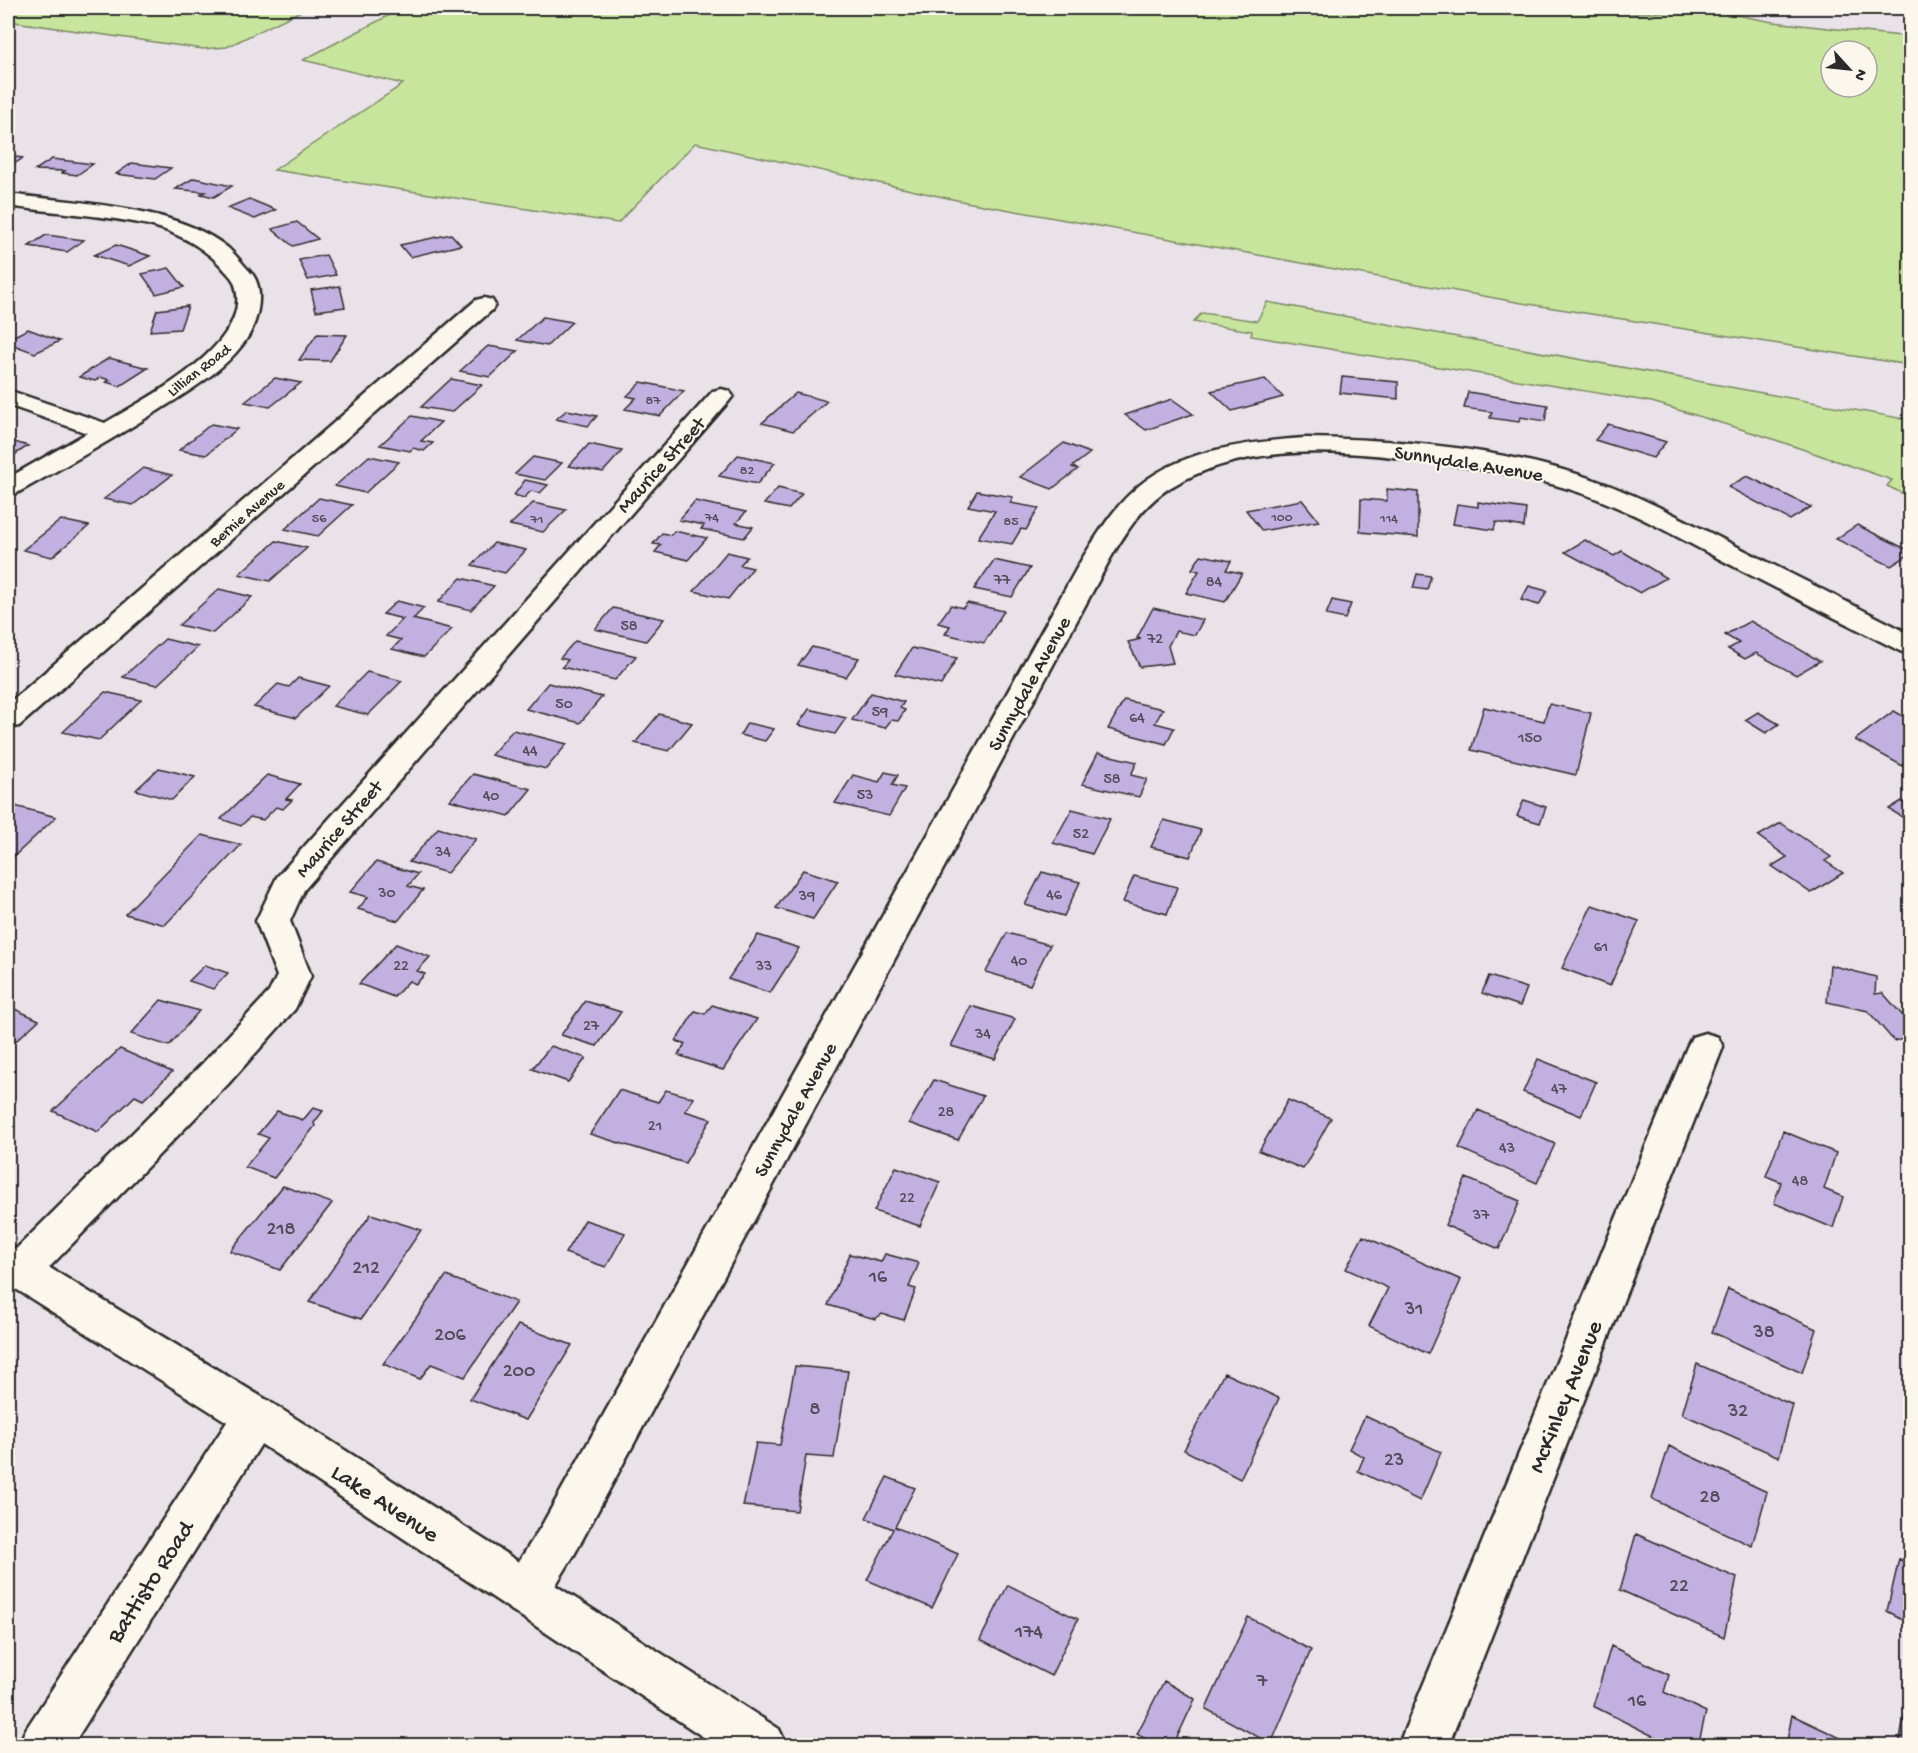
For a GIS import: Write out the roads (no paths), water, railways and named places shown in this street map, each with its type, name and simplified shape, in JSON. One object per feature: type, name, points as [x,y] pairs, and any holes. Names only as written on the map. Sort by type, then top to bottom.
[{"type":"street","name":"Lillian Road","points":[[8,200],[158,221],[197,237],[221,253],[245,280],[248,309],[234,341],[188,381],[106,432],[8,488]]},
{"type":"street","name":"Bernie Avenue","points":[[8,719],[484,305]]},
{"type":"street","name":"Maurice Street","points":[[14,1267],[215,1074],[283,1000],[294,976],[273,921],[289,885],[325,841],[721,396]]},
{"type":"street","points":[[8,397],[106,432]]},
{"type":"street","name":"Sunnydale Avenue","points":[[525,1593],[563,1529],[1096,559],[1116,525],[1138,500],[1163,481],[1201,464],[1242,453],[1282,447],[1333,445],[1398,450],[1526,469],[1580,483],[1636,506],[1911,645]]},
{"type":"street","name":"McKinley Avenue","points":[[1423,1746],[1705,1047]]},
{"type":"street","name":"Lake Avenue","points":[[14,1267],[255,1416],[762,1746]]},
{"type":"street","name":"Battisto Road","points":[[43,1746],[255,1416]]}]
